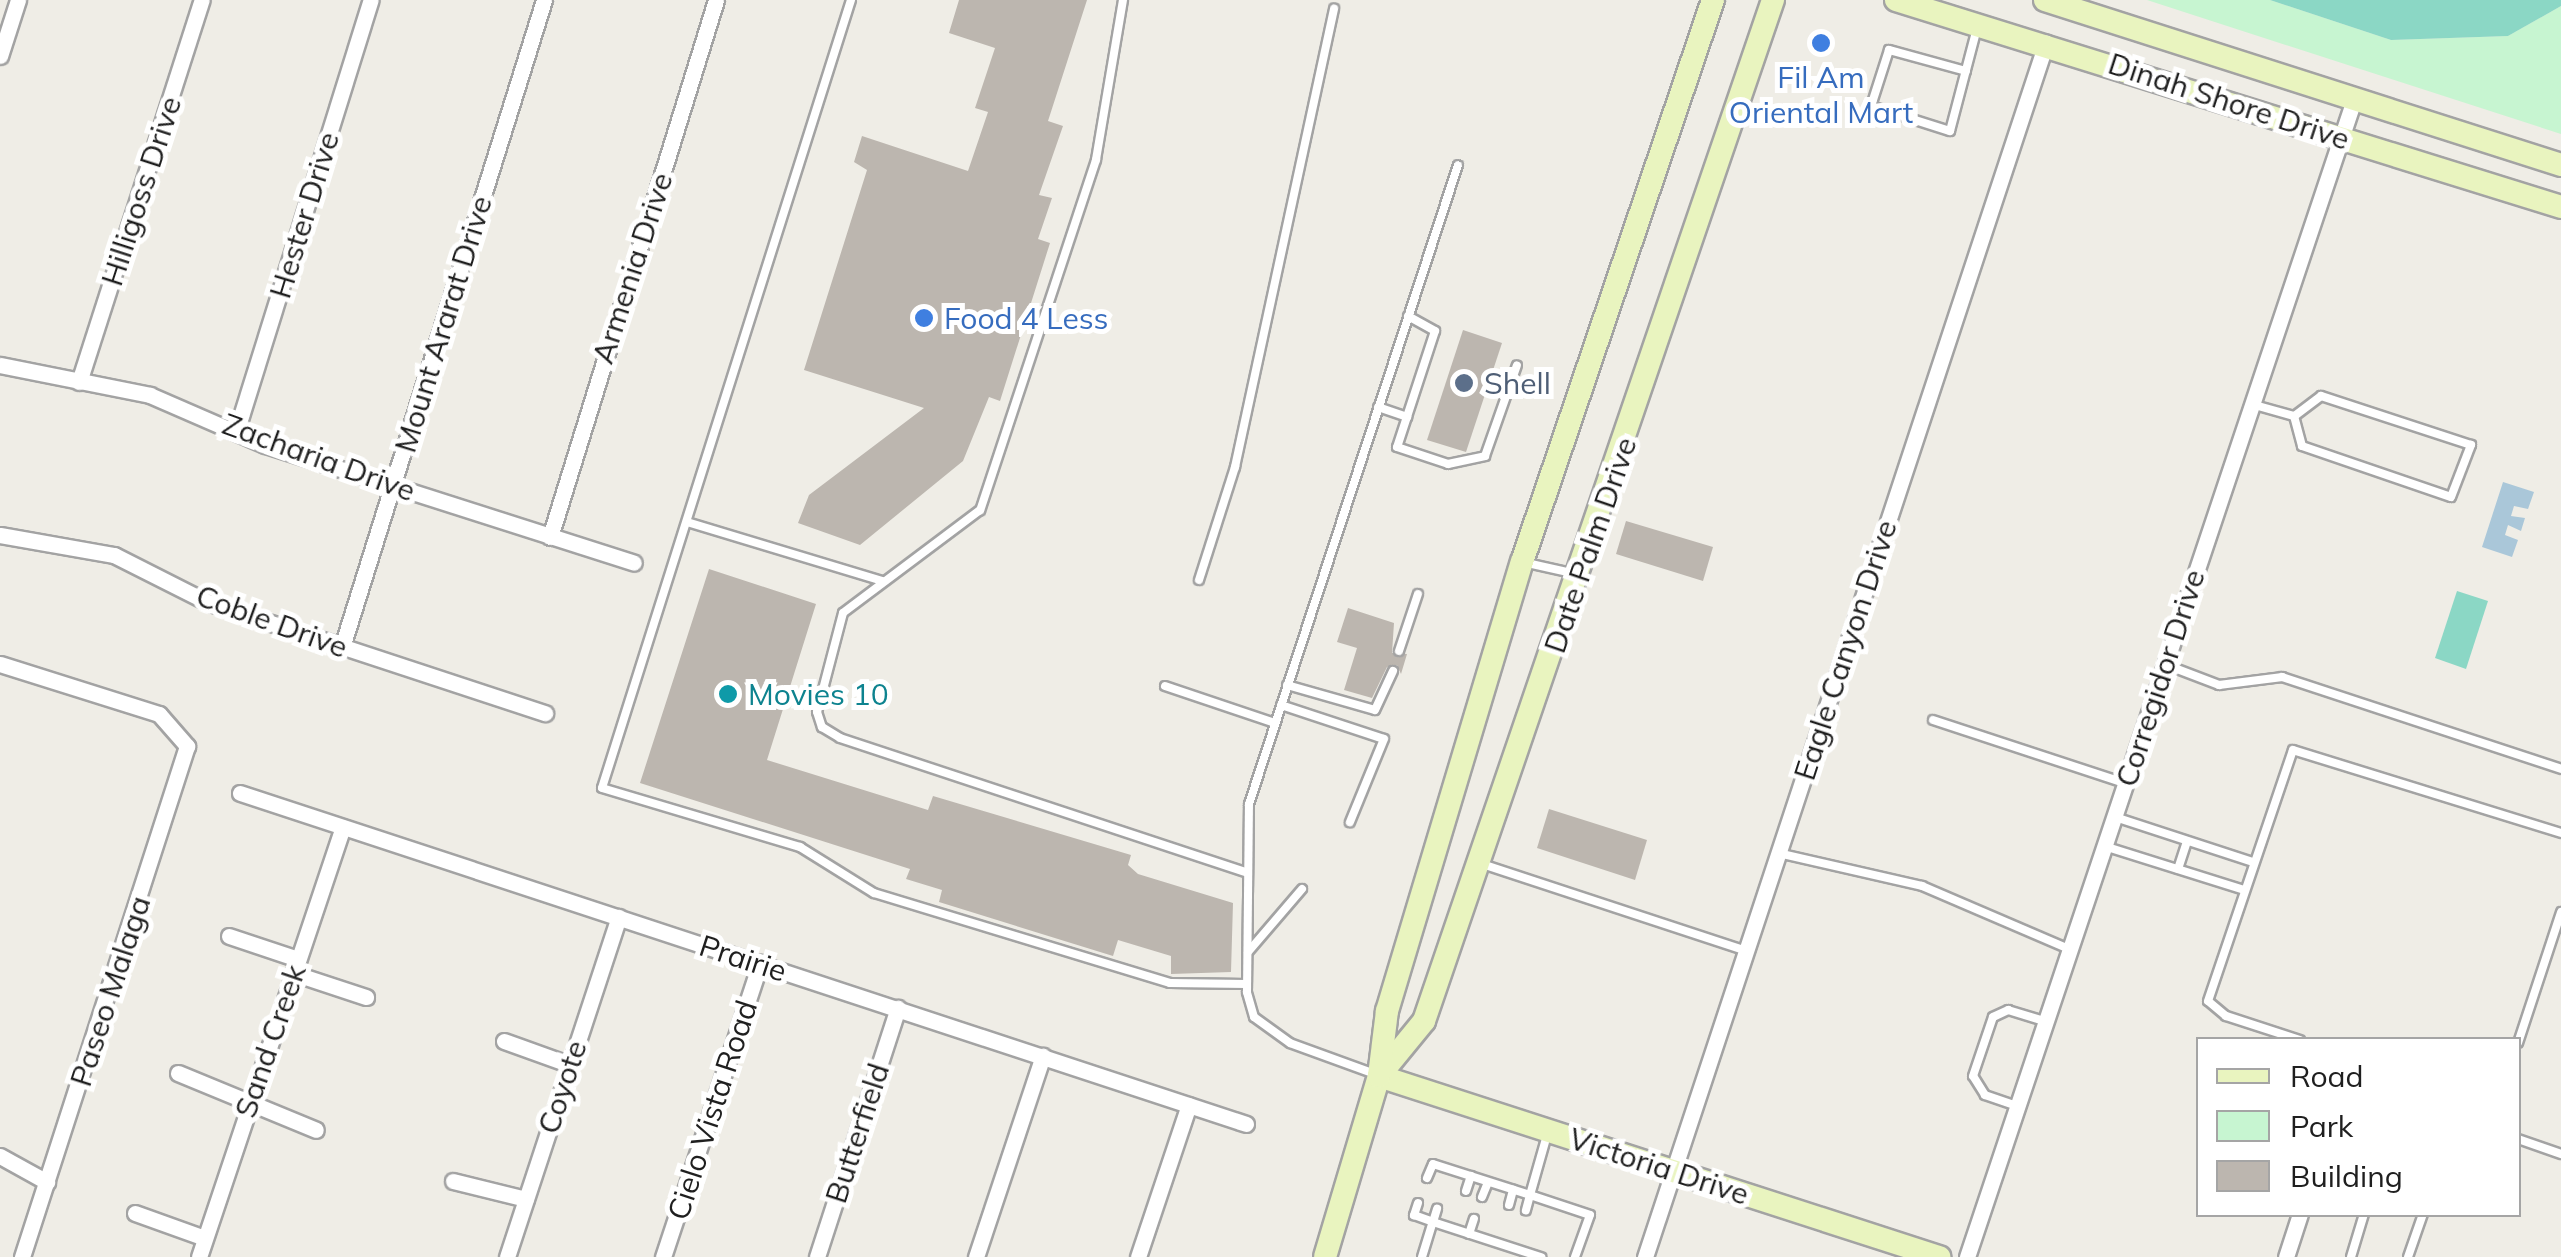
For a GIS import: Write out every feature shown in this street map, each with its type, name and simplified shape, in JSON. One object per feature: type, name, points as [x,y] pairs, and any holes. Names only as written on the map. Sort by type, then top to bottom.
[{"type":"main road","name":"Date Palm Drive","points":[[1325,1257],[1379,1076],[1386,1011],[1522,562],[1713,0]]},
{"type":"main road","name":"Date Palm Drive","points":[[1379,1076],[1424,1021],[1580,574],[1773,0]]},
{"type":"main road","name":"Dinah Shore Drive","points":[[1896,0],[2046,43],[2561,207]]},
{"type":"main road","name":"Dinah Shore Drive","points":[[2045,0],[2561,165]]},
{"type":"main road","name":"Victoria Drive","points":[[1379,1076],[1939,1257]]},
{"type":"street","points":[[0,56],[18,0]]},
{"type":"street","name":"Hilligoss Drive","points":[[80,382],[202,0]]},
{"type":"street","name":"Hester Drive","points":[[237,429],[370,0]]},
{"type":"street","name":"Mount Ararat Drive","points":[[342,647],[544,0]]},
{"type":"street","name":"Armenia Drive","points":[[550,536],[716,0]]},
{"type":"street","name":"Eagle Canyon Drive","points":[[1645,1257],[2046,43]]},
{"type":"street","name":"Corregidor Drive","points":[[1967,1257],[2354,100]]},
{"type":"street","name":"Zacharia Drive","points":[[0,364],[150,395],[393,486],[634,563]]},
{"type":"street","name":"Coble Drive","points":[[0,535],[114,555],[207,602],[545,712]]},
{"type":"street","name":"Paseo Malaga","points":[[0,664],[160,714],[187,746],[182,775],[22,1257]]},
{"type":"street","name":"Prairie","points":[[240,793],[1246,1124]]},
{"type":"street","name":"Sand Creek","points":[[205,1251],[249,1102],[343,826]]},
{"type":"street","name":"Coyote","points":[[506,1257],[619,917]]},
{"type":"street","points":[[229,936],[366,997]]},
{"type":"street","name":"Cielo Vista Road","points":[[663,1257],[760,964]]},
{"type":"street","name":"Butterfield","points":[[817,1257],[898,1008]]},
{"type":"street","points":[[504,1042],[568,1064]]},
{"type":"street","points":[[976,1257],[1043,1056]]},
{"type":"street","points":[[178,1073],[316,1130]]},
{"type":"street","points":[[1138,1257],[1189,1105]]},
{"type":"street","points":[[0,1156],[47,1182]]},
{"type":"street","points":[[453,1181],[526,1199]]},
{"type":"street","points":[[135,1214],[205,1251]]},
{"type":"street","points":[[2286,1257],[2299,1217]]},
{"type":"lane","points":[[852,0],[602,788],[800,848],[874,893],[1170,983],[1247,984]]},
{"type":"lane","points":[[1123,0],[1096,160],[980,510],[844,612],[816,696],[822,727],[1246,872]]},
{"type":"lane","points":[[1198,580],[1235,467],[1334,9]]},
{"type":"lane","points":[[1966,71],[1889,50],[1871,106],[1950,132],[1979,24]]},
{"type":"lane","points":[[1379,1076],[1271,1032],[1254,1017],[1247,984],[1249,804],[1458,164]]},
{"type":"lane","points":[[1408,316],[1435,331],[1397,446],[1471,464],[1485,456],[1517,364]]},
{"type":"lane","points":[[2322,396],[2471,445],[2451,497],[2302,446],[2294,416],[2322,396]]},
{"type":"lane","points":[[2250,404],[2294,416]]},
{"type":"lane","points":[[1378,407],[1407,417]]},
{"type":"lane","points":[[686,522],[883,581]]},
{"type":"lane","points":[[1522,562],[1580,574]]},
{"type":"lane","points":[[1400,651],[1418,594]]},
{"type":"lane","points":[[2164,664],[2220,685],[2282,678],[2561,769]]},
{"type":"lane","points":[[1288,685],[1375,710],[1393,671]]},
{"type":"lane","points":[[1164,686],[1275,723]]},
{"type":"lane","points":[[1281,704],[1384,739],[1350,822]]},
{"type":"lane","points":[[1933,720],[2125,784]]},
{"type":"lane","points":[[2292,1037],[2211,1008],[2244,890],[2293,750],[2561,833]]},
{"type":"lane","points":[[2114,816],[2253,862]]},
{"type":"lane","points":[[2178,869],[2187,840]]},
{"type":"lane","points":[[2104,846],[2244,890]]},
{"type":"lane","points":[[1778,853],[1922,886],[2069,949]]},
{"type":"lane","points":[[1479,863],[1746,952]]},
{"type":"lane","points":[[1248,952],[1302,889]]},
{"type":"lane","points":[[2520,1037],[2561,912]]},
{"type":"lane","points":[[2017,1106],[1985,1096],[1973,1076],[1994,1017],[2008,1010],[2045,1021]]},
{"type":"lane","points":[[1526,1210],[1548,1130]]},
{"type":"lane","points":[[2521,1140],[2561,1154]]},
{"type":"lane","points":[[1426,1178],[1433,1164],[1590,1215],[1575,1257]]},
{"type":"lane","points":[[1445,1183],[1449,1169]]},
{"type":"lane","points":[[1466,1190],[1471,1176]]},
{"type":"lane","points":[[1482,1197],[1488,1182]]},
{"type":"lane","points":[[1509,1205],[1513,1190]]},
{"type":"lane","points":[[1418,1203],[1414,1214],[1541,1257]]},
{"type":"lane","points":[[1422,1257],[1437,1209]]},
{"type":"lane","points":[[1454,1229],[1458,1216]]},
{"type":"lane","points":[[2351,1257],[2363,1217]]},
{"type":"lane","points":[[2408,1257],[2422,1217]]},
{"type":"lane","points":[[1469,1234],[1474,1219]]},
{"type":"lane","points":[[1498,1243],[1502,1229]]},
{"type":"lane","points":[[1516,1249],[1519,1235]]},
{"type":"green space","points":[[2147,0],[2270,0],[2391,40],[2508,36],[2561,6],[2561,134]]},
{"type":"green space","points":[[2270,0],[2561,0],[2561,6],[2508,36],[2391,40]]},
{"type":"green space","points":[[2457,591],[2488,601],[2466,669],[2435,658]]},
{"type":"water","points":[[2503,482],[2534,492],[2528,509],[2514,506],[2511,516],[2525,518],[2521,531],[2508,525],[2505,535],[2518,540],[2512,557],[2482,547]]},
{"type":"building","name":"Food 4 Less","points":[[959,0],[1087,0],[1048,121],[1063,126],[1039,195],[1052,198],[1038,239],[1050,243],[1000,401],[989,397],[963,461],[860,545],[798,523],[809,495],[924,408],[804,370],[867,170],[854,162],[862,136],[968,171],[988,112],[975,108],[995,48],[949,33]]},
{"type":"building","points":[[1463,330],[1502,343],[1466,452],[1427,440]]},
{"type":"building","points":[[1626,521],[1713,547],[1703,581],[1616,554]]},
{"type":"building","points":[[709,569],[816,604],[767,760],[928,810],[933,796],[1131,855],[1128,865],[1138,874],[1233,903],[1231,972],[1171,974],[1171,956],[1118,940],[1113,956],[939,902],[942,890],[906,879],[910,869],[640,783]]},
{"type":"building","points":[[1348,608],[1394,623],[1392,653],[1407,654],[1401,674],[1397,665],[1387,667],[1372,698],[1344,690],[1357,648],[1337,642]]},
{"type":"building","points":[[1549,809],[1647,840],[1635,880],[1537,848]]},
{"type":"place","name":"Fil Am Oriental Mart","points":[[1821,43]]},
{"type":"place","name":"Food 4 Less","points":[[924,318]]},
{"type":"place","name":"Shell","points":[[1464,383]]},
{"type":"place","name":"Movies 10","points":[[728,694]]}]
